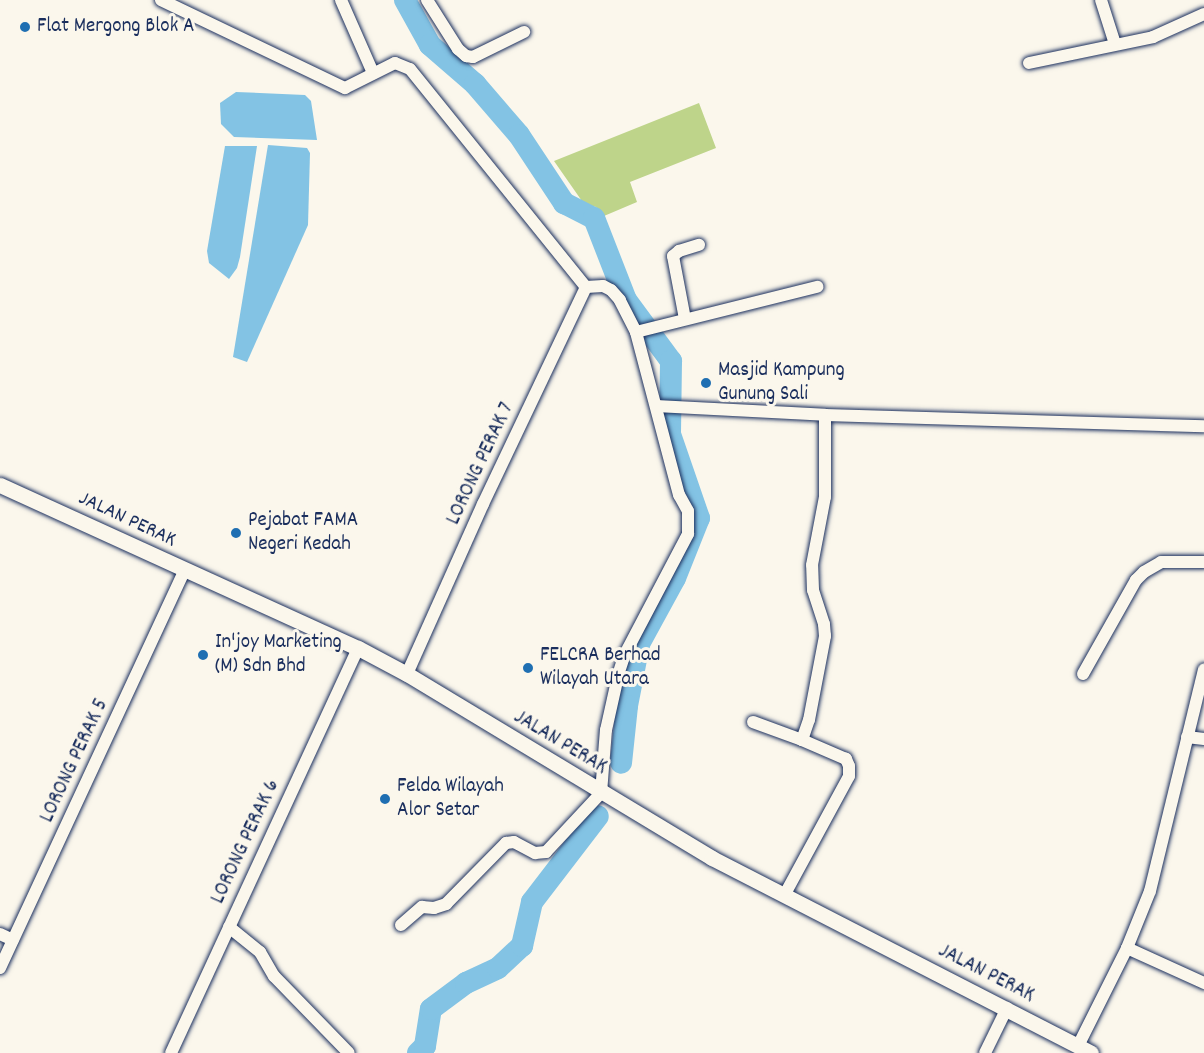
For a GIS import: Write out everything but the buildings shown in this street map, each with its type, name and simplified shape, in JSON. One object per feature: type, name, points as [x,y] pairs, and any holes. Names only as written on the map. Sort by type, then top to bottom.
[{"type":"street","points":[[160,0],[345,88],[395,63],[410,69],[586,287],[603,286],[611,290],[620,300],[639,332],[665,406],[679,495],[690,521],[688,534],[625,654],[616,679],[606,730],[601,793],[546,852],[535,853],[514,842],[506,843],[446,904],[434,908],[422,907],[401,925]]},
{"type":"street","points":[[341,0],[373,73]]},
{"type":"street","points":[[427,0],[459,50],[466,56],[473,57],[524,32]]},
{"type":"street","points":[[1101,0],[1115,44]]},
{"type":"street","points":[[1029,63],[1153,37],[1204,14]]},
{"type":"street","points":[[685,319],[673,256],[679,250],[699,245]]},
{"type":"street","name":"LORONG PERAK 7","points":[[407,674],[483,504],[586,287]]},
{"type":"street","points":[[639,332],[817,287]]},
{"type":"street","points":[[665,406],[825,415],[1204,426]]},
{"type":"street","points":[[802,740],[809,720],[825,636],[824,624],[813,590],[812,565],[825,497],[825,415]]},
{"type":"street","name":"JALAN PERAK","points":[[0,485],[358,648],[407,674],[712,858],[1085,1050]]},
{"type":"street","points":[[1083,674],[1136,580],[1144,572],[1161,562],[1204,562]]},
{"type":"street","name":"LORONG PERAK 5","points":[[0,968],[184,570]]},
{"type":"street","name":"LORONG PERAK 6","points":[[171,1053],[358,648]]},
{"type":"street","points":[[1085,1050],[1150,891],[1204,670]]},
{"type":"street","points":[[753,722],[846,759],[849,766],[849,776],[785,894]]},
{"type":"street","points":[[1187,737],[1204,739]]},
{"type":"street","points":[[229,927],[260,952],[274,976],[349,1053]]},
{"type":"street","points":[[0,934],[13,940]]},
{"type":"street","points":[[1126,948],[1204,983]]},
{"type":"street","points":[[985,1053],[1007,1008]]},
{"type":"green space","points":[[699,103],[716,148],[630,182],[637,202],[604,216],[596,207],[584,204],[554,161]]},
{"type":"water","points":[[236,92],[305,95],[311,101],[317,140],[234,137],[221,124],[220,103]]},
{"type":"water","points":[[268,145],[307,148],[310,153],[308,225],[247,362],[233,357]]},
{"type":"water","points":[[225,146],[257,146],[240,257],[237,268],[229,279],[209,263],[207,251]]},
{"type":"waterway","points":[[405,0],[430,45],[475,84],[519,135],[564,203],[594,218],[626,300],[671,361],[670,434],[699,518],[675,578],[639,644],[627,706],[621,763]]},
{"type":"waterway","points":[[418,1053],[425,1046],[431,1009],[466,983],[498,968],[522,946],[532,902],[598,816]]},
{"type":"place","name":"Flat Mergong Blok A","points":[[25,27]]},
{"type":"place","name":"Masjid Kampung Gunung Sali","points":[[706,383]]},
{"type":"place","name":"Pejabat FAMA Negeri Kedah","points":[[236,533]]},
{"type":"place","name":"In'joy Marketing (M) Sdn Bhd","points":[[203,655]]},
{"type":"place","name":"FELCRA Berhad Wilayah Utara","points":[[528,668]]},
{"type":"place","name":"Felda Wilayah Alor Setar","points":[[385,799]]}]
